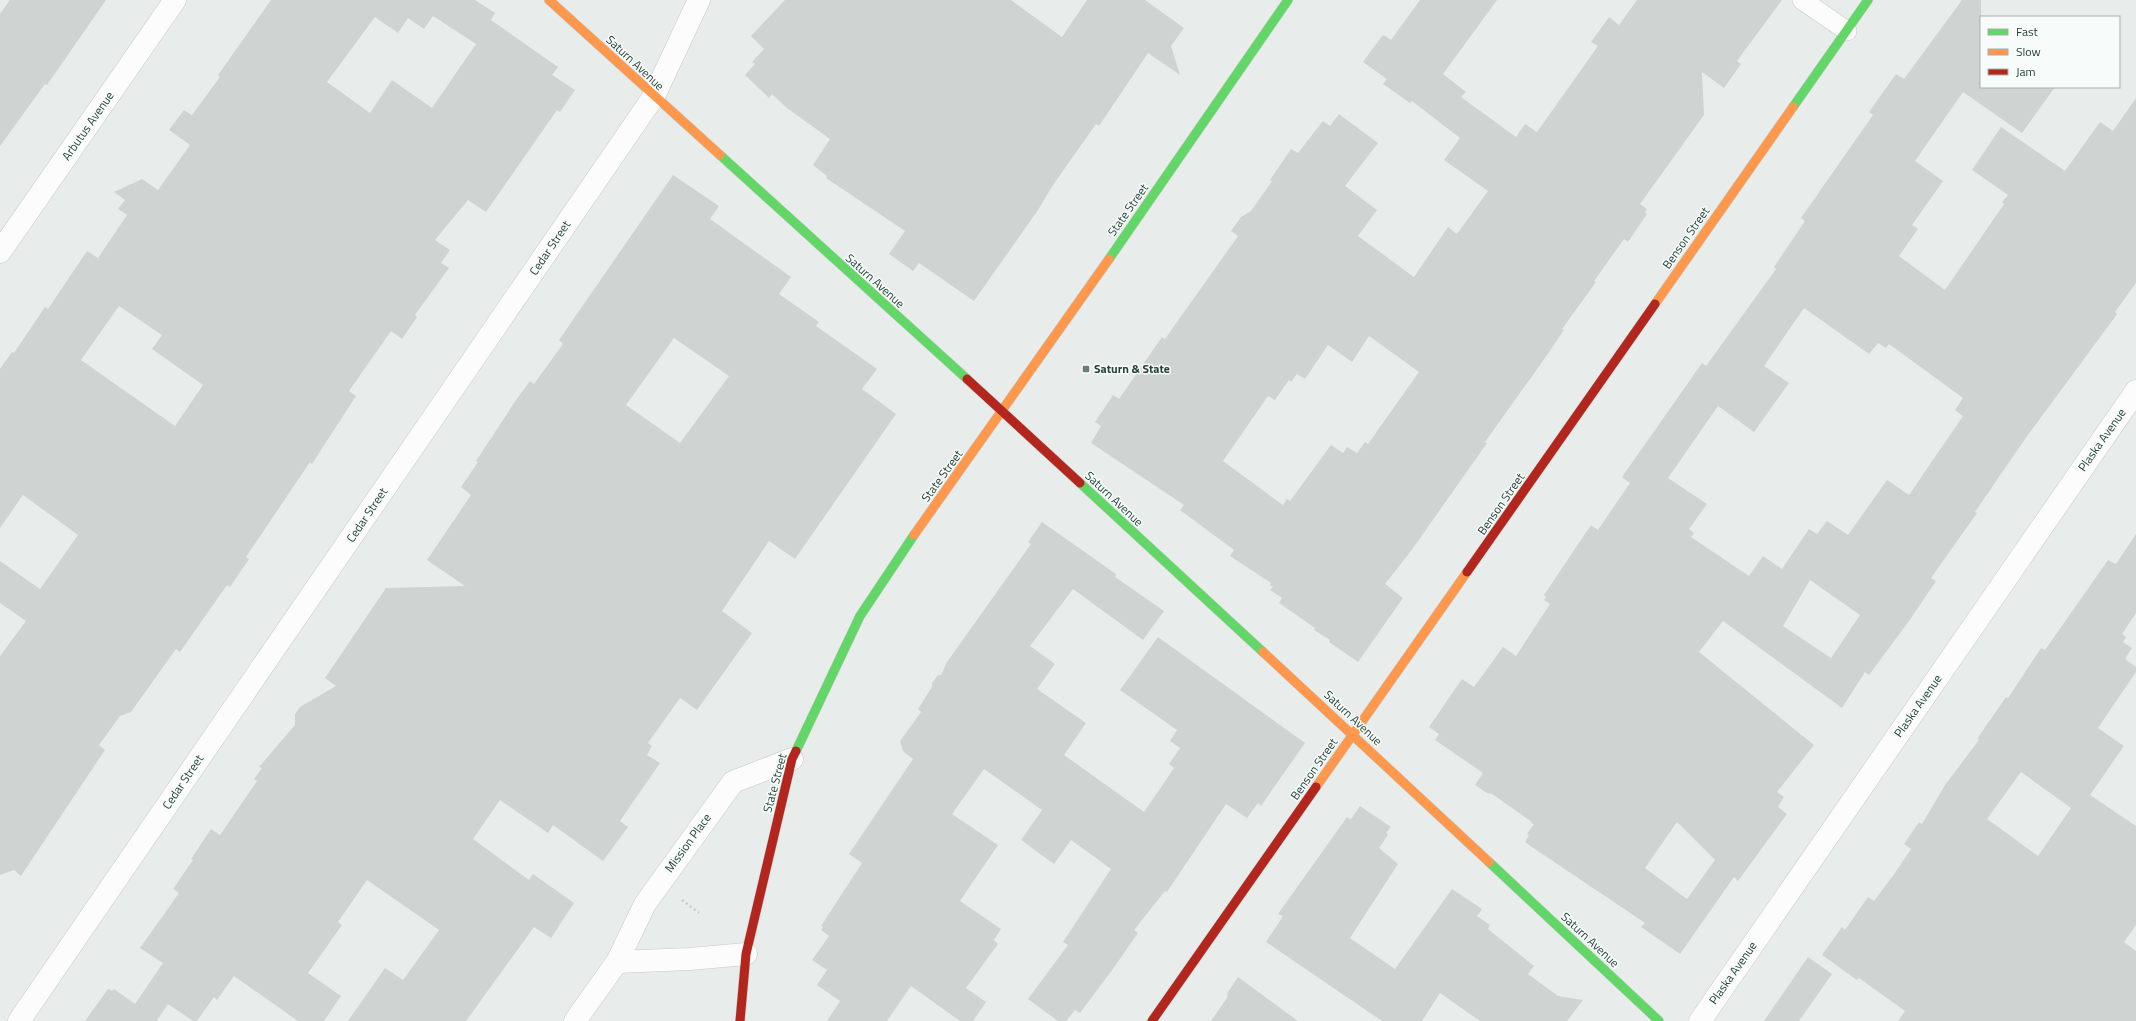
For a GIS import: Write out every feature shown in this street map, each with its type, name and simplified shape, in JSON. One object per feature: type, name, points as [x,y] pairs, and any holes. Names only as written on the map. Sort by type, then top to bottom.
[{"type":"street","name":"Arbutus Avenue","points":[[0,252],[176,0]]},
{"type":"street","name":"Saturn Avenue","points":[[548,0],[1002,412],[1353,735],[1659,1021]]},
{"type":"street","name":"Cedar Street","points":[[19,1021],[654,96],[699,0]]},
{"type":"street","name":"State Street","points":[[740,1021],[746,954],[792,759],[860,616],[937,502],[1002,412],[1288,0]]},
{"type":"street","name":"Benson Street","points":[[1152,1021],[1868,0]]},
{"type":"street","name":"Plaska Avenue","points":[[1700,1021],[2136,392]]},
{"type":"street","name":"Mission Place","points":[[575,1021],[616,962],[645,904],[733,782],[792,759]]},
{"type":"street","points":[[616,962],[690,959],[746,954]]},
{"type":"lane","points":[[1802,0],[1847,30]]},
{"type":"building","points":[[10,0],[106,0],[47,85],[45,84],[0,146],[0,14]]},
{"type":"building","points":[[271,0],[475,0],[495,13],[491,20],[558,67],[552,75],[575,90],[560,112],[557,110],[486,212],[468,200],[435,240],[450,250],[441,263],[449,268],[415,315],[417,317],[402,339],[391,331],[349,391],[356,396],[312,464],[310,462],[246,557],[249,559],[230,587],[227,585],[180,652],[176,649],[131,712],[120,716],[99,745],[105,750],[21,876],[14,870],[0,875],[0,656],[26,621],[0,603],[0,561],[40,589],[78,535],[23,495],[0,528],[0,369],[12,352],[14,353],[45,307],[48,309],[87,251],[98,258],[127,215],[118,209],[125,200],[114,192],[142,179],[158,190],[190,145],[169,130],[184,110],[192,115],[220,77],[218,75]],"holes":[[[433,16],[476,44],[432,108],[392,80],[370,113],[327,82],[375,17],[398,33],[408,18],[424,29]],[[119,306],[162,335],[152,349],[203,385],[175,426],[81,360]]]},
{"type":"building","points":[[785,0],[1011,0],[1062,37],[1087,0],[1145,0],[1184,28],[1171,46],[1180,75],[1148,53],[1099,126],[1096,124],[1053,185],[1038,210],[974,301],[919,263],[913,271],[889,254],[905,231],[826,178],[827,176],[813,165],[830,139],[787,108],[772,94],[769,98],[745,75],[755,64],[752,62],[764,49],[751,36]]},
{"type":"building","points":[[1420,0],[1497,0],[1443,74],[1466,92],[1461,97],[1516,137],[1525,124],[1537,132],[1598,46],[1591,42],[1609,17],[1619,25],[1637,0],[1782,0],[1737,61],[1741,64],[1724,88],[1702,72],[1704,115],[1640,204],[1647,209],[1645,213],[1647,214],[1628,242],[1624,239],[1594,281],[1596,282],[1562,329],[1564,330],[1485,442],[1487,443],[1411,551],[1385,584],[1403,598],[1358,662],[1329,642],[1330,640],[1314,630],[1315,628],[1279,603],[1282,598],[1270,590],[1273,587],[1270,585],[1271,583],[1230,556],[1234,550],[1180,510],[1184,505],[1091,443],[1101,426],[1095,422],[1113,395],[1119,399],[1162,337],[1165,339],[1238,236],[1231,231],[1241,217],[1251,211],[1272,181],[1270,180],[1291,149],[1298,153],[1323,121],[1330,126],[1339,114],[1378,143],[1345,186],[1377,210],[1358,236],[1414,277],[1448,227],[1457,234],[1488,191],[1444,160],[1460,138],[1412,101],[1410,103],[1383,84],[1387,79],[1363,62],[1382,36],[1384,35],[1391,40]],"holes":[[[1369,336],[1419,372],[1368,444],[1365,442],[1357,453],[1347,447],[1343,453],[1331,445],[1290,501],[1287,499],[1283,505],[1223,461],[1268,396],[1275,400],[1289,380],[1291,382],[1297,374],[1305,379],[1328,345],[1352,362]]]},
{"type":"building","points":[[1962,0],[1981,0],[1980,88],[2054,88],[2022,133],[1963,92],[1915,161],[1943,181],[1912,225],[1918,229],[1899,256],[1945,290],[2004,204],[2002,202],[2008,195],[1972,170],[2001,127],[2065,171],[2100,122],[2113,131],[2136,98],[2136,283],[2115,312],[2117,314],[2025,439],[1975,512],[1977,513],[1931,578],[1936,581],[1909,621],[1869,675],[1865,672],[1842,708],[1723,621],[1699,652],[1814,745],[1777,792],[1784,797],[1778,807],[1787,814],[1738,881],[1734,877],[1680,954],[1641,927],[1645,923],[1526,843],[1525,842],[1529,835],[1527,834],[1534,824],[1492,794],[1487,793],[1475,785],[1483,773],[1435,740],[1439,734],[1429,727],[1462,679],[1474,687],[1503,647],[1516,656],[1550,604],[1544,600],[1546,597],[1544,595],[1591,525],[1598,530],[1630,483],[1622,477],[1702,363],[1706,366],[1776,269],[1774,267],[1805,221],[1801,218],[1873,115],[1869,112],[1896,74],[1904,79]],"holes":[[[1804,308],[1869,354],[1878,343],[1886,348],[1889,344],[1963,398],[1955,410],[1963,416],[1909,495],[1887,480],[1848,535],[1827,521],[1817,534],[1809,529],[1782,569],[1763,556],[1749,576],[1691,537],[1694,533],[1689,529],[1707,504],[1668,478],[1718,406],[1754,432],[1789,383],[1764,366]],[[1810,580],[1860,615],[1831,658],[1783,626]],[[1677,822],[1715,860],[1687,899],[1645,868]]]},
{"type":"building","points":[[673,175],[719,206],[710,219],[791,277],[779,294],[819,322],[816,326],[877,369],[862,389],[896,414],[795,559],[769,541],[722,611],[752,633],[697,710],[680,698],[648,743],[652,746],[647,755],[660,763],[620,821],[628,827],[603,861],[553,825],[548,833],[500,800],[473,839],[529,880],[533,874],[574,903],[551,938],[534,927],[466,1021],[348,1021],[385,968],[403,980],[439,930],[367,880],[338,922],[342,925],[308,973],[341,996],[324,1021],[298,1021],[234,976],[217,1000],[214,997],[197,1021],[193,1021],[168,1004],[157,1020],[158,1021],[85,1021],[108,989],[112,991],[114,989],[135,1004],[163,963],[140,948],[179,893],[173,889],[193,860],[191,859],[211,829],[220,835],[257,781],[254,779],[262,768],[259,767],[295,725],[295,714],[300,707],[336,686],[325,678],[386,588],[465,586],[427,560],[471,495],[461,487],[478,462],[476,461],[530,381],[534,384],[563,344],[559,340]],"holes":[[[674,338],[729,376],[680,443],[626,405]]]},
{"type":"building","points":[[1042,522],[1116,574],[1115,577],[1164,611],[1143,640],[1073,589],[1030,646],[1055,664],[1037,689],[1086,723],[1064,755],[1144,812],[1174,768],[1169,764],[1180,748],[1170,741],[1177,730],[1120,690],[1158,637],[1305,743],[1261,806],[1258,803],[1247,818],[1226,804],[1167,892],[1165,891],[1134,930],[1138,933],[1115,966],[1080,1013],[1075,1010],[1066,1021],[1058,1021],[1028,999],[1068,945],[1063,942],[1111,869],[1071,840],[1054,864],[1021,840],[1042,810],[984,769],[952,814],[998,845],[960,901],[1001,929],[994,940],[998,944],[966,988],[986,1002],[973,1021],[960,1021],[911,986],[887,1021],[827,1021],[840,1001],[817,985],[827,970],[812,960],[829,936],[821,930],[823,927],[821,926],[862,863],[849,854],[913,759],[903,751],[900,741],[921,712],[918,709],[932,687],[932,683],[938,675],[941,675],[947,662],[1031,544],[1028,542]]},
{"type":"building","points":[[2136,534],[2136,613],[2122,634],[2126,637],[2123,642],[2132,648],[2125,659],[2136,667],[2136,672],[2098,728],[2124,746],[2090,795],[2136,826],[2136,925],[2124,942],[2136,951],[2136,1021],[1898,1021],[1905,1011],[1859,978],[1857,980],[1822,955],[1842,927],[1845,930],[1868,897],[1874,901],[1895,873],[1911,849],[1904,844],[1919,822],[1922,824],[1945,785],[1979,740],[1977,739],[2006,697],[2008,698],[2041,648],[2045,650],[2108,560],[2116,564]],"holes":[[[2021,772],[2071,808],[2038,856],[1987,819]]]},
{"type":"building","points":[[1360,806],[1391,827],[1386,833],[1388,835],[1379,848],[1398,864],[1350,938],[1395,969],[1452,889],[1482,909],[1477,916],[1490,925],[1488,929],[1534,966],[1528,974],[1558,996],[1583,1000],[1567,1021],[1480,1021],[1440,993],[1422,1021],[1382,1021],[1266,942],[1283,916],[1278,914],[1347,817],[1351,819]]},
{"type":"building","points":[[1808,957],[1832,974],[1799,1021],[1764,1021]]},
{"type":"building","points":[[1238,977],[1298,1021],[1211,1021],[1227,998],[1228,992]]},
{"type":"traffic: fast","points":[[1109,259],[1288,0]]},
{"type":"traffic: fast","points":[[1793,107],[1868,0]]},
{"type":"traffic: fast","points":[[720,155],[967,379]]},
{"type":"traffic: fast","points":[[1080,483],[1263,652]]},
{"type":"traffic: fast","points":[[796,751],[860,616],[914,535]]},
{"type":"traffic: fast","points":[[1489,862],[1659,1021]]},
{"type":"traffic: slow","points":[[549,0],[720,155]]},
{"type":"traffic: slow","points":[[1655,304],[1793,107]]},
{"type":"traffic: slow","points":[[914,535],[1109,259]]},
{"type":"traffic: slow","points":[[1316,787],[1467,572]]},
{"type":"traffic: slow","points":[[1263,652],[1489,862]]},
{"type":"traffic: jam","points":[[1467,572],[1655,304]]},
{"type":"traffic: jam","points":[[967,379],[1080,483]]},
{"type":"traffic: jam","points":[[740,1021],[746,954],[792,759],[796,751]]},
{"type":"traffic: jam","points":[[1152,1021],[1316,787]]},
{"type":"place","name":"Saturn & State","points":[[1086,369]]}]
